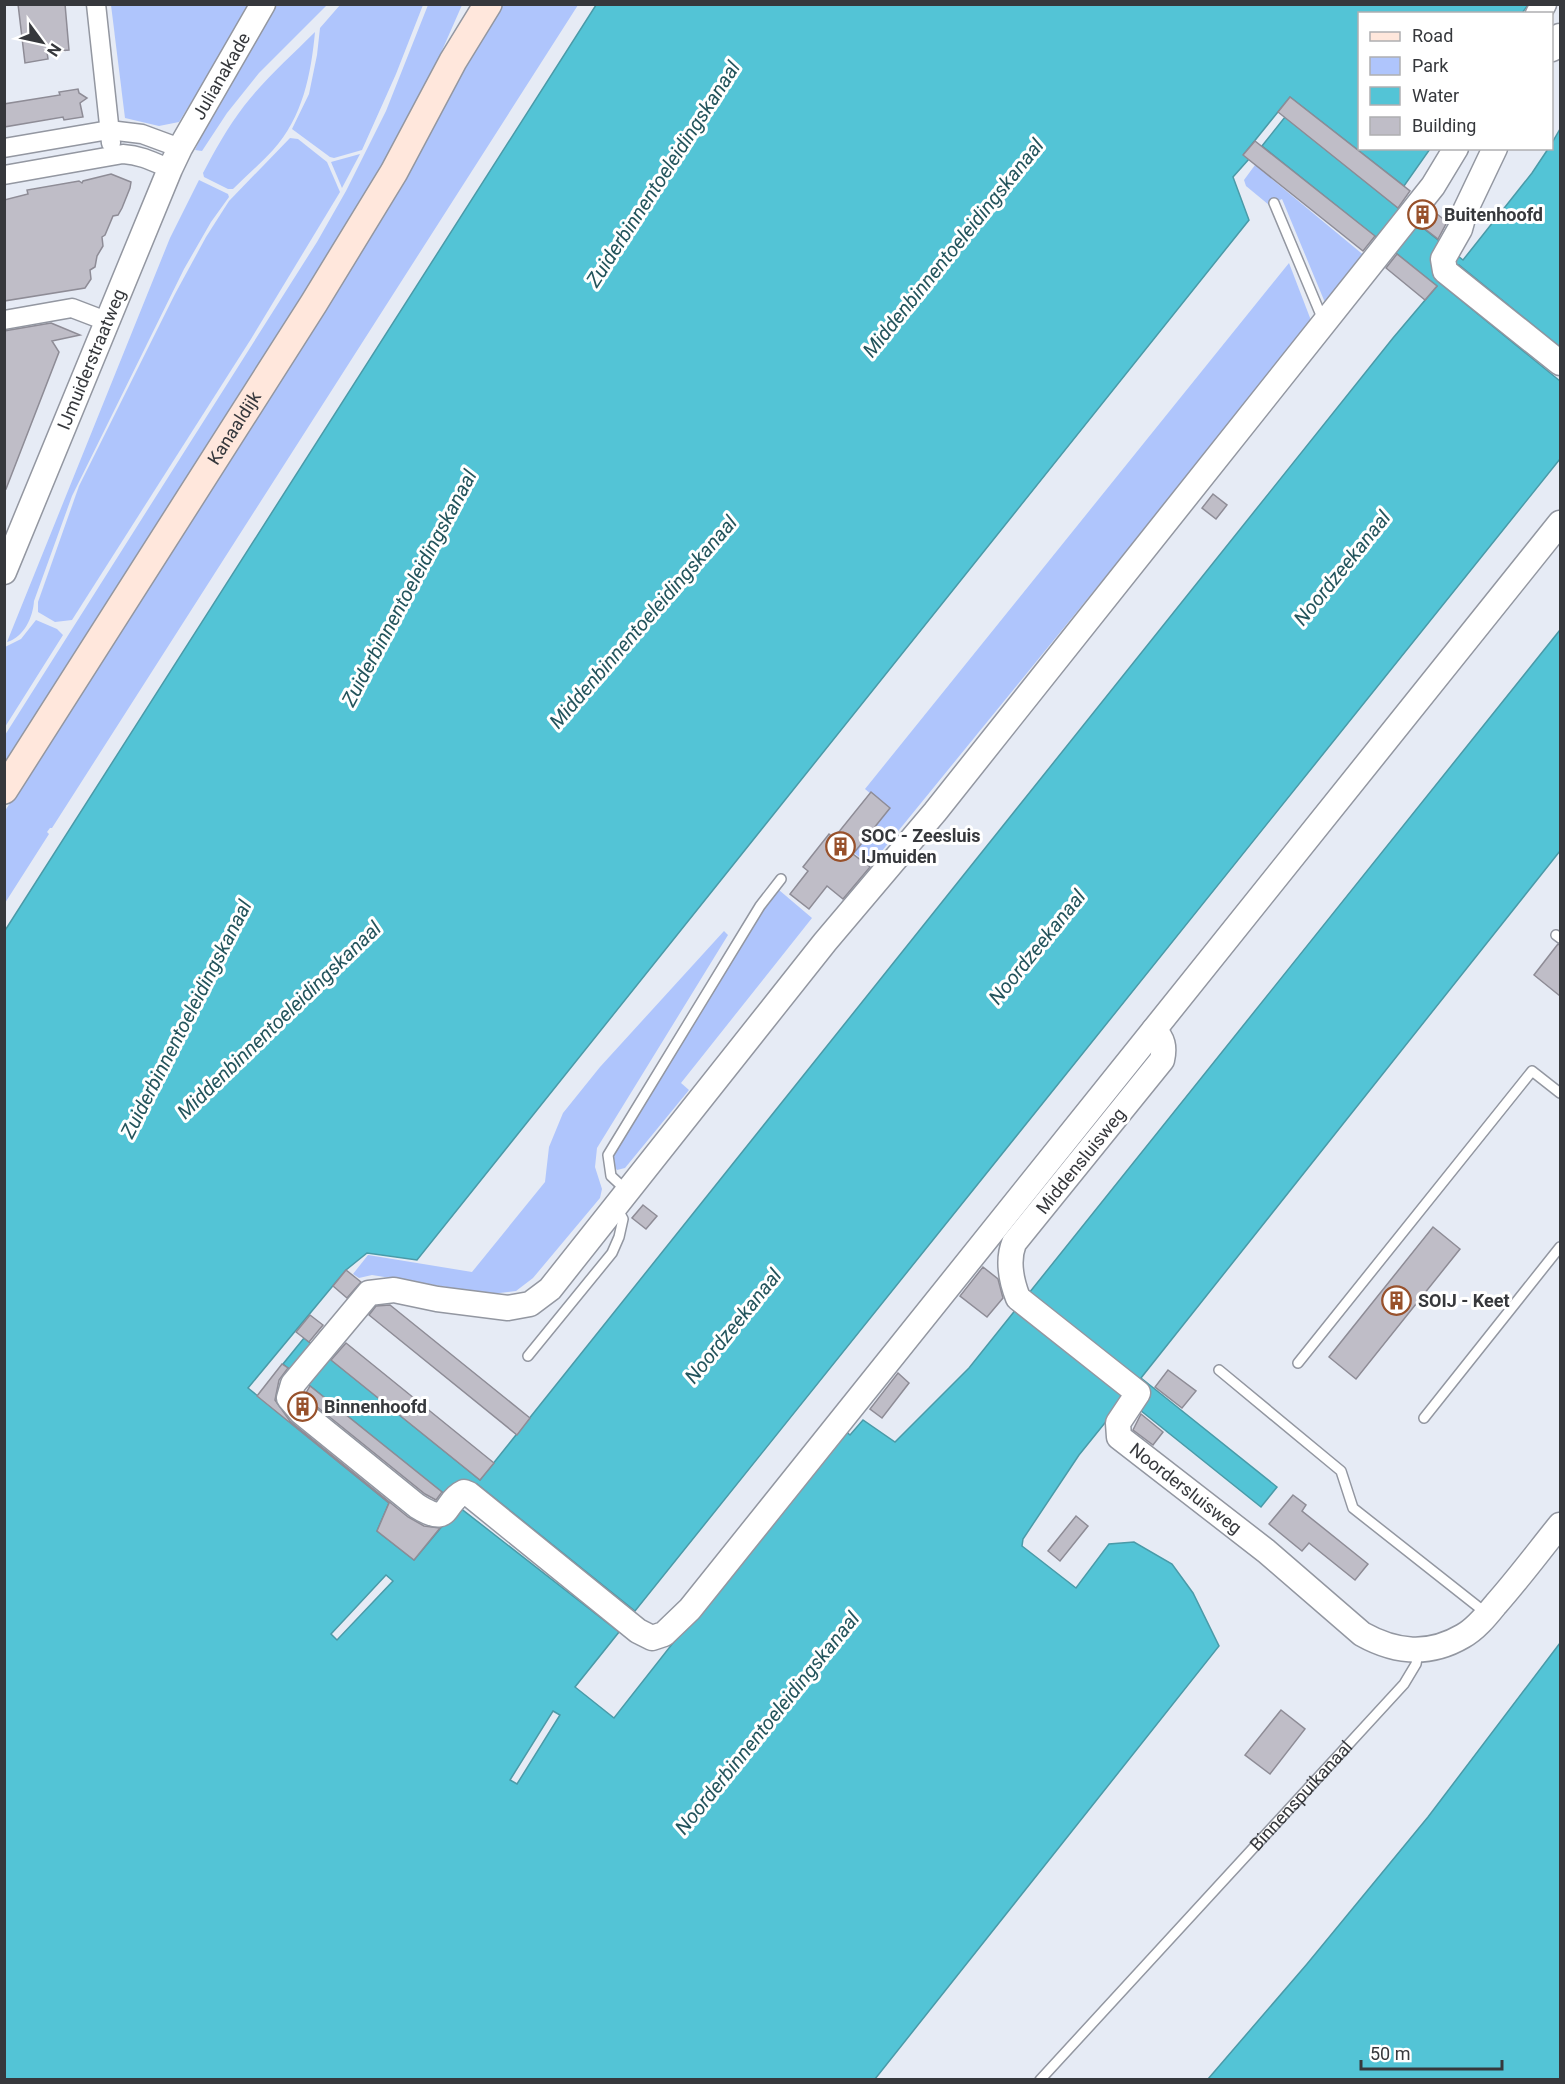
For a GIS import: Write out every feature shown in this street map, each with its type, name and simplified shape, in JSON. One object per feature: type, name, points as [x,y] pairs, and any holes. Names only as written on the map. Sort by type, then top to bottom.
[{"type":"main road","name":"Kanaaldijk","points":[[453,61],[470,4]]},
{"type":"main road","name":"Kanaaldijk","points":[[4,790],[314,303],[394,172],[453,61],[488,4]]},
{"type":"street","points":[[96,4],[109,130],[114,156]]},
{"type":"street","name":"Julianakade","points":[[180,147],[263,4]]},
{"type":"street","points":[[4,148],[109,130],[142,134],[180,147]]},
{"type":"street","name":"IJmuiderstraatweg","points":[[6,562],[180,147]]},
{"type":"street","points":[[1455,150],[1433,186],[943,802],[818,951],[550,1289],[530,1304],[508,1308],[437,1299],[394,1290],[369,1293],[293,1384],[289,1398],[301,1412],[417,1506],[435,1515],[445,1513],[460,1494],[464,1492],[469,1494],[631,1623],[638,1631],[652,1638],[664,1634],[690,1609],[1560,523]]},
{"type":"street","points":[[1494,150],[1465,211],[1460,229],[1443,259],[1445,271],[1560,363]]},
{"type":"street","points":[[4,175],[135,154],[170,169]]},
{"type":"street","points":[[4,320],[72,308],[106,321]]},
{"type":"street","name":"Middensluisweg","points":[[1018,1298],[1011,1274],[1010,1254],[1014,1243],[1162,1060],[1163,1043],[1154,1030]]},
{"type":"street","name":"Noordersluisweg","points":[[1018,1298],[1138,1393],[1118,1423],[1119,1437],[1266,1551],[1362,1634],[1389,1647],[1405,1651],[1419,1650]]},
{"type":"street","points":[[1419,1650],[1442,1646],[1464,1636],[1488,1614],[1560,1525]]},
{"type":"lane","points":[[1274,203],[1324,322]]},
{"type":"lane","points":[[528,1356],[612,1253],[623,1219],[622,1199],[611,1176],[608,1155],[760,906],[781,879]]},
{"type":"lane","points":[[1298,1364],[1532,1071],[1560,1094]]},
{"type":"lane","points":[[1424,1418],[1560,1247]]},
{"type":"lane","points":[[1219,1370],[1341,1471],[1353,1508],[1488,1614]]},
{"type":"lane","name":"Binnenspuikanaal","points":[[1040,2079],[1404,1684],[1416,1664],[1419,1650]]},
{"type":"green space","points":[[111,5],[251,5],[179,122],[159,126],[125,118]]},
{"type":"green space","points":[[272,5],[327,5],[259,73],[227,113],[202,151],[195,150],[217,101]]},
{"type":"green space","points":[[340,5],[423,5],[396,74],[362,150],[334,158],[292,129],[309,94],[320,28]]},
{"type":"green space","points":[[428,5],[462,5],[426,87],[386,164],[5,771],[5,735],[317,242],[346,191],[386,111]]},
{"type":"green space","points":[[497,5],[578,5],[52,828],[47,832],[49,834],[5,903],[5,811],[413,161]]},
{"type":"green space","points":[[315,32],[304,94],[292,124],[283,137],[233,189],[228,189],[204,177],[203,173],[217,147],[244,106],[269,77]]},
{"type":"green space","points":[[290,138],[298,139],[327,162],[340,192],[251,339],[72,620],[55,622],[38,612],[38,602],[79,486],[206,237],[229,201]]},
{"type":"green space","points":[[360,154],[342,188],[331,162]]},
{"type":"green space","points":[[1255,165],[1366,257],[1326,305],[1282,199],[1269,205],[1246,186],[1244,180]]},
{"type":"green space","points":[[199,180],[228,194],[229,197],[211,222],[184,269],[72,496],[34,601],[30,620],[18,636],[7,642],[170,238]]},
{"type":"green space","points":[[1289,263],[1312,323],[864,873],[858,868],[863,860],[853,852],[889,809],[865,789]]},
{"type":"green space","points":[[36,620],[57,629],[63,635],[5,727],[5,647],[21,639]]},
{"type":"green space","points":[[779,890],[812,918],[681,1083],[689,1090],[625,1168],[617,1170],[611,1162],[615,1149],[764,908]]},
{"type":"green space","points":[[724,931],[728,935],[597,1148],[595,1167],[602,1189],[600,1198],[533,1278],[516,1291],[491,1294],[372,1275],[359,1278],[353,1274],[368,1255],[472,1272],[545,1182],[549,1147],[563,1113],[600,1067]]},
{"type":"water","points":[[596,5],[1528,5],[1523,12],[1358,12],[1358,150],[1429,150],[1404,186],[1290,97],[1244,154],[1249,159],[1233,177],[1249,220],[417,1260],[367,1253],[346,1270],[248,1388],[389,1503],[377,1531],[414,1560],[459,1506],[283,1364],[304,1338],[480,1480],[1393,338],[1437,286],[1262,146],[1285,117],[1463,260],[1532,173],[1547,150],[1553,150],[1553,141],[1560,129],[1560,347],[1459,265],[1440,283],[1560,381],[1560,459],[635,1611],[477,1484],[459,1507],[619,1632],[575,1687],[614,1718],[842,1428],[850,1435],[863,1420],[895,1442],[969,1368],[1560,630],[1560,851],[1141,1378],[1277,1487],[1261,1507],[1125,1398],[1079,1455],[1023,1539],[1022,1546],[1076,1588],[1109,1544],[1134,1542],[1172,1564],[1193,1593],[1219,1646],[875,2079],[5,2079],[4,932]],"holes":[[[386,1575],[393,1581],[337,1640],[331,1634]],[[553,1711],[560,1715],[517,1784],[510,1780]]]},
{"type":"water","points":[[1560,1643],[1560,2079],[1208,2079],[1307,1964],[1428,1817]]},
{"type":"building","points":[[18,4],[65,4],[69,50],[47,52],[48,59],[25,63]]},
{"type":"building","points":[[78,89],[79,93],[87,98],[80,103],[83,117],[64,120],[63,117],[4,127],[4,104],[60,95],[59,92]]},
{"type":"building","points":[[1290,97],[1410,191],[1398,208],[1278,112]]},
{"type":"building","points":[[1255,141],[1375,236],[1363,251],[1243,155]]},
{"type":"building","points":[[111,174],[131,182],[130,188],[118,215],[113,216],[102,237],[103,246],[97,256],[95,267],[90,270],[91,279],[85,288],[4,301],[4,200],[28,194],[27,190],[79,181],[82,183]]},
{"type":"building","points":[[1432,210],[1447,222],[1438,239],[1420,225]]},
{"type":"building","points":[[1397,254],[1437,286],[1425,300],[1386,268]]},
{"type":"building","points":[[51,323],[80,335],[52,341],[59,352],[6,489],[4,488],[4,331]]},
{"type":"building","points":[[1213,494],[1227,505],[1216,519],[1202,508]]},
{"type":"building","name":"SOC - Zeesluis IJmuiden","points":[[871,792],[890,808],[853,854],[870,867],[843,899],[827,886],[809,909],[790,894],[808,871],[803,867],[829,834],[834,838]]},
{"type":"building","points":[[1558,944],[1560,945],[1560,996],[1534,975]]},
{"type":"building","points":[[643,1205],[657,1216],[646,1229],[632,1218]]},
{"type":"building","name":"SOIJ - Keet","points":[[1433,1227],[1460,1249],[1356,1379],[1329,1357]]},
{"type":"building","points":[[983,1267],[998,1279],[1003,1298],[987,1317],[960,1296]]},
{"type":"building","points":[[346,1270],[361,1282],[347,1298],[333,1286]]},
{"type":"building","points":[[390,1305],[530,1418],[517,1435],[369,1315],[376,1306]]},
{"type":"building","points":[[310,1315],[323,1325],[309,1342],[296,1332]]},
{"type":"building","points":[[346,1343],[494,1463],[480,1480],[331,1360]]},
{"type":"building","points":[[282,1364],[288,1368],[279,1380],[275,1400],[290,1421],[408,1517],[424,1526],[440,1528],[414,1560],[377,1531],[389,1503],[257,1396]]},
{"type":"building","points":[[1168,1370],[1196,1391],[1182,1408],[1155,1387]]},
{"type":"building","points":[[898,1373],[909,1383],[882,1418],[870,1409]]},
{"type":"building","points":[[310,1386],[442,1492],[436,1500],[425,1494],[311,1402],[305,1395]]},
{"type":"building","points":[[1141,1414],[1163,1432],[1153,1445],[1133,1430]]},
{"type":"building","points":[[1293,1495],[1306,1505],[1302,1511],[1368,1564],[1355,1580],[1309,1543],[1302,1551],[1269,1524]]},
{"type":"building","points":[[1076,1516],[1088,1526],[1060,1561],[1048,1551]]},
{"type":"building","points":[[1281,1710],[1305,1729],[1270,1774],[1245,1755]]},
{"type":"place","name":"Buitenhoofd","points":[[1423,215]]},
{"type":"place","name":"SOC - Zeesluis IJmuiden","points":[[840,846]]},
{"type":"place","name":"SOIJ - Keet","points":[[1397,1301]]},
{"type":"place","name":"Binnenhoofd","points":[[303,1407]]},
{"type":"water label","name":"Zuiderbinnentoeleidingskanaal","points":[[663,174]]},
{"type":"water label","name":"Middenbinnentoeleidingskanaal","points":[[953,248]]},
{"type":"water label","name":"Noordzeekanaal","points":[[1342,568]]},
{"type":"water label","name":"Zuiderbinnentoeleidingskanaal","points":[[409,588]]},
{"type":"water label","name":"Middenbinnentoeleidingskanaal","points":[[643,622]]},
{"type":"water label","name":"Noordzeekanaal","points":[[1037,947]]},
{"type":"water label","name":"Zuiderbinnentoeleidingskanaal","points":[[186,1019]]},
{"type":"water label","name":"Middenbinnentoeleidingskanaal","points":[[279,1020]]},
{"type":"water label","name":"Noordzeekanaal","points":[[733,1326]]},
{"type":"water label","name":"Noorderbinnentoeleidingskanaal","points":[[767,1723]]}]
